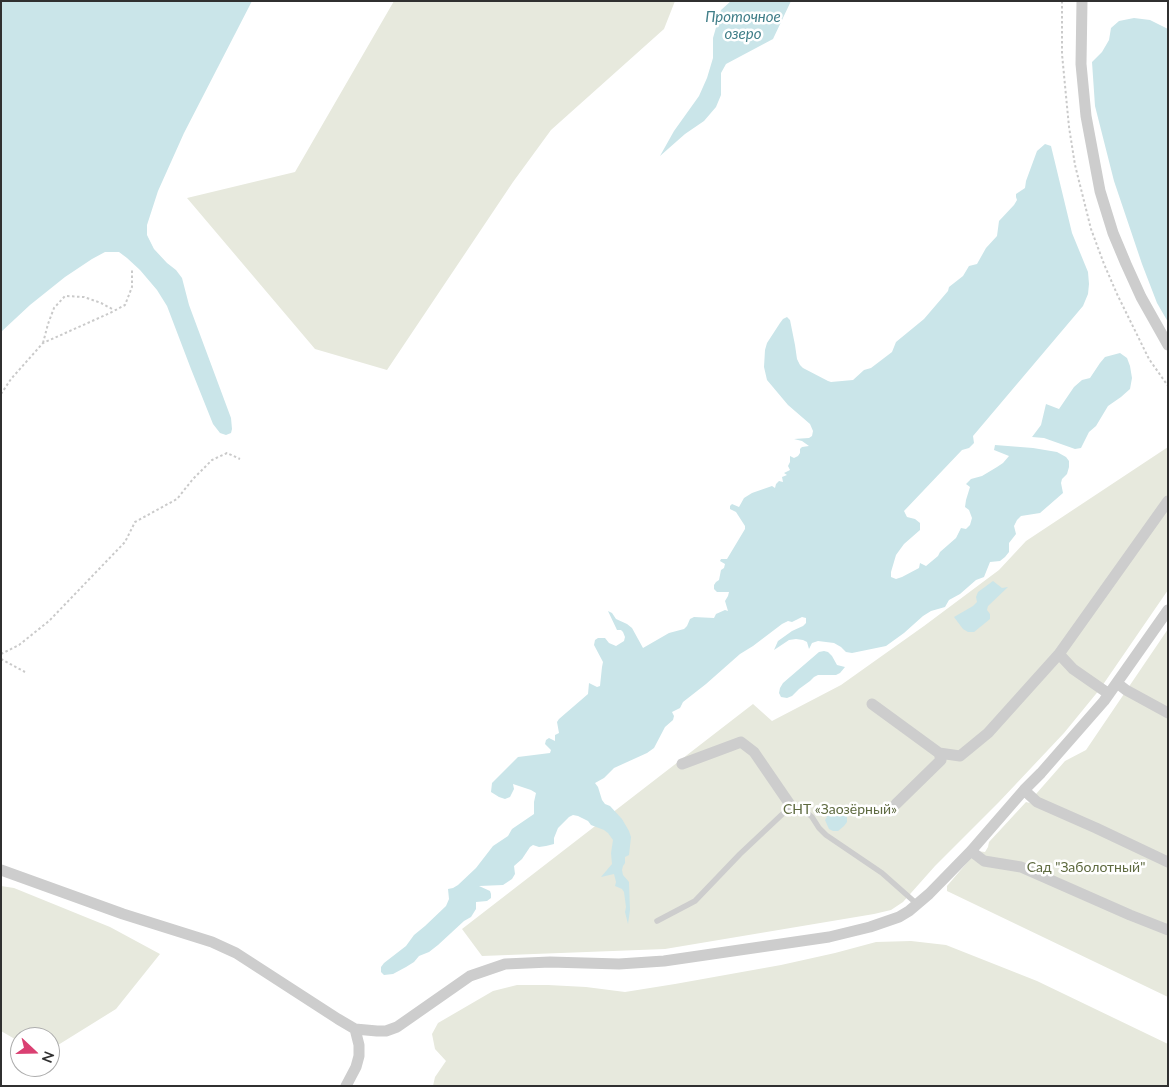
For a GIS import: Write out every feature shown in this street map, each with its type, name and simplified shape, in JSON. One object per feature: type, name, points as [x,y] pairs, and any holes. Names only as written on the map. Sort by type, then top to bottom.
[{"type":"street","points":[[1082,1],[1082,64],[1086,116],[1100,190],[1122,256],[1141,297],[1168,345]]},
{"type":"street","points":[[872,704],[939,753],[960,756],[988,732],[1059,654],[1168,501]]},
{"type":"street","points":[[1,870],[123,914],[212,942],[236,954],[355,1029],[376,1032],[397,1027],[470,976],[505,964],[550,962],[619,964],[664,961],[829,937],[870,927],[899,917],[929,894],[1048,766],[1109,694],[1168,610]]},
{"type":"street","points":[[1059,654],[1073,669],[1109,694]]},
{"type":"street","points":[[1117,683],[1168,713]]},
{"type":"street","points":[[682,764],[741,742],[754,752],[791,806]]},
{"type":"street","points":[[896,804],[941,760],[939,753]]},
{"type":"street","points":[[1024,790],[1037,802],[1168,862]]},
{"type":"street","points":[[971,851],[984,861],[1021,867],[1168,930]]},
{"type":"street","points":[[346,1086],[356,1067],[359,1056],[359,1045],[355,1029]]},
{"type":"lane","points":[[657,921],[695,901],[740,854],[791,806],[804,810],[826,835],[882,873],[917,904]]},
{"type":"path","points":[[1,394],[11,379],[43,343],[125,305],[132,287],[132,269]]},
{"type":"path","points":[[43,343],[54,308],[65,296],[84,297],[115,311]]},
{"type":"path","points":[[1,654],[19,645],[49,621],[125,542],[135,522],[177,498],[193,478],[212,460],[227,453],[240,459]]},
{"type":"path","points":[[1,658],[25,672]]},
{"type":"green space","points":[[394,1],[675,1],[664,29],[551,130],[513,182],[387,370],[315,349],[187,198],[295,172]]},
{"type":"green space","name":"СНТ «Заозёрный»","points":[[1168,447],[1168,590],[1100,689],[1064,733],[935,866],[903,902],[891,910],[874,914],[665,949],[482,956],[462,929],[753,704],[772,721],[841,685],[999,570],[1026,541]]},
{"type":"green space","name":"Сад \"Заболотный\"","points":[[1168,629],[1168,997],[947,891],[947,886],[977,851],[985,852],[989,842],[1026,802],[1034,804],[1036,794],[1065,761],[1086,750]]},
{"type":"green space","points":[[1,886],[14,888],[110,927],[160,954],[116,1009],[60,1044],[60,1027],[10,1027],[10,1036],[1,1031]]},
{"type":"green space","points":[[911,941],[946,945],[1037,981],[1168,1044],[1168,1086],[433,1086],[435,1077],[446,1061],[435,1049],[432,1034],[438,1023],[493,991],[517,985],[548,985],[625,992],[781,965],[876,942]]},
{"type":"water","points":[[1,1],[252,1],[184,133],[158,191],[147,225],[147,235],[154,249],[182,278],[189,305],[231,418],[231,433],[226,435],[220,433],[213,424],[167,306],[157,290],[140,270],[119,252],[105,252],[65,277],[30,305],[1,332]]},
{"type":"water","name":"Проточное озеро","points":[[731,1],[791,1],[773,39],[726,64],[721,73],[721,95],[716,107],[704,121],[685,134],[660,156],[674,131],[699,96],[713,58],[713,38],[721,10]]},
{"type":"water","points":[[1134,18],[1150,20],[1168,29],[1168,322],[1157,303],[1142,264],[1114,181],[1095,106],[1092,62],[1102,52],[1109,40],[1111,28],[1119,21]]},
{"type":"water","points":[[1045,144],[1051,146],[1072,233],[1088,272],[1088,294],[1083,306],[973,436],[974,443],[969,448],[962,450],[904,511],[907,517],[915,519],[920,523],[920,530],[904,544],[896,555],[891,577],[896,579],[902,577],[919,568],[920,563],[926,566],[956,538],[961,528],[966,529],[970,525],[972,518],[969,510],[965,507],[970,487],[966,484],[971,479],[982,476],[997,467],[1009,456],[994,450],[995,445],[1057,452],[1066,457],[1069,461],[1069,467],[1061,483],[1063,493],[1040,513],[1021,516],[1017,520],[1014,526],[1016,534],[1009,543],[1009,552],[1000,561],[990,562],[984,577],[976,580],[960,594],[949,600],[945,607],[931,611],[923,616],[886,646],[852,653],[846,652],[834,643],[818,641],[812,643],[809,649],[807,642],[796,639],[789,640],[774,650],[778,641],[806,623],[806,618],[802,617],[792,622],[788,621],[740,654],[683,702],[680,708],[672,712],[673,720],[665,727],[654,748],[614,768],[604,778],[595,783],[602,800],[622,819],[631,837],[629,855],[625,857],[622,870],[623,875],[629,882],[630,910],[628,924],[624,892],[615,886],[614,874],[601,877],[612,864],[613,840],[604,830],[573,815],[558,828],[554,844],[539,847],[533,845],[530,847],[522,859],[514,866],[515,874],[512,879],[503,885],[479,886],[490,891],[491,898],[487,901],[476,902],[476,909],[471,917],[438,945],[429,952],[419,956],[406,967],[393,974],[384,975],[381,972],[381,967],[384,963],[406,946],[414,935],[446,906],[449,899],[448,889],[458,885],[476,868],[493,846],[508,836],[512,829],[534,814],[536,793],[513,784],[514,789],[510,797],[505,799],[491,792],[492,783],[518,757],[550,753],[551,750],[545,744],[546,740],[549,738],[555,741],[555,735],[559,733],[557,722],[559,719],[588,694],[589,683],[597,687],[600,686],[603,662],[594,645],[595,640],[605,638],[609,643],[616,646],[624,641],[625,637],[621,630],[617,630],[608,611],[616,619],[632,628],[643,648],[669,633],[684,629],[690,619],[694,617],[714,618],[716,614],[725,610],[728,611],[725,601],[729,592],[717,592],[714,589],[714,585],[719,580],[721,570],[724,568],[725,564],[720,561],[721,559],[727,559],[745,529],[736,512],[730,509],[730,506],[732,504],[739,507],[744,498],[752,493],[772,486],[775,488],[779,481],[783,482],[782,477],[787,475],[784,473],[790,470],[788,466],[790,456],[794,458],[798,456],[802,447],[809,446],[802,441],[794,439],[809,438],[812,436],[813,431],[810,424],[788,405],[767,380],[764,367],[765,350],[767,343],[783,319],[787,317],[790,320],[797,359],[803,368],[831,382],[853,380],[864,370],[871,368],[892,352],[896,342],[924,319],[948,291],[949,287],[963,276],[969,266],[977,264],[986,248],[997,236],[999,221],[1014,205],[1017,200],[1016,194],[1025,188],[1037,151]]},
{"type":"water","points":[[1120,353],[1127,358],[1130,366],[1132,378],[1130,389],[1108,406],[1096,426],[1089,432],[1081,448],[1075,449],[1044,438],[1032,437],[1041,425],[1046,404],[1059,409],[1074,387],[1082,380],[1090,378],[1105,357]]},
{"type":"water","points":[[993,581],[1002,588],[1008,587],[988,606],[987,610],[990,614],[990,619],[974,632],[968,632],[963,629],[954,617],[973,606],[977,602],[978,592]]},
{"type":"water","points":[[824,651],[832,656],[837,665],[845,667],[840,673],[836,675],[818,675],[792,696],[787,698],[781,697],[779,693],[783,683],[819,652]]},
{"type":"water","points":[[840,807],[847,817],[847,822],[838,831],[833,831],[829,829],[825,820],[831,810]]}]
